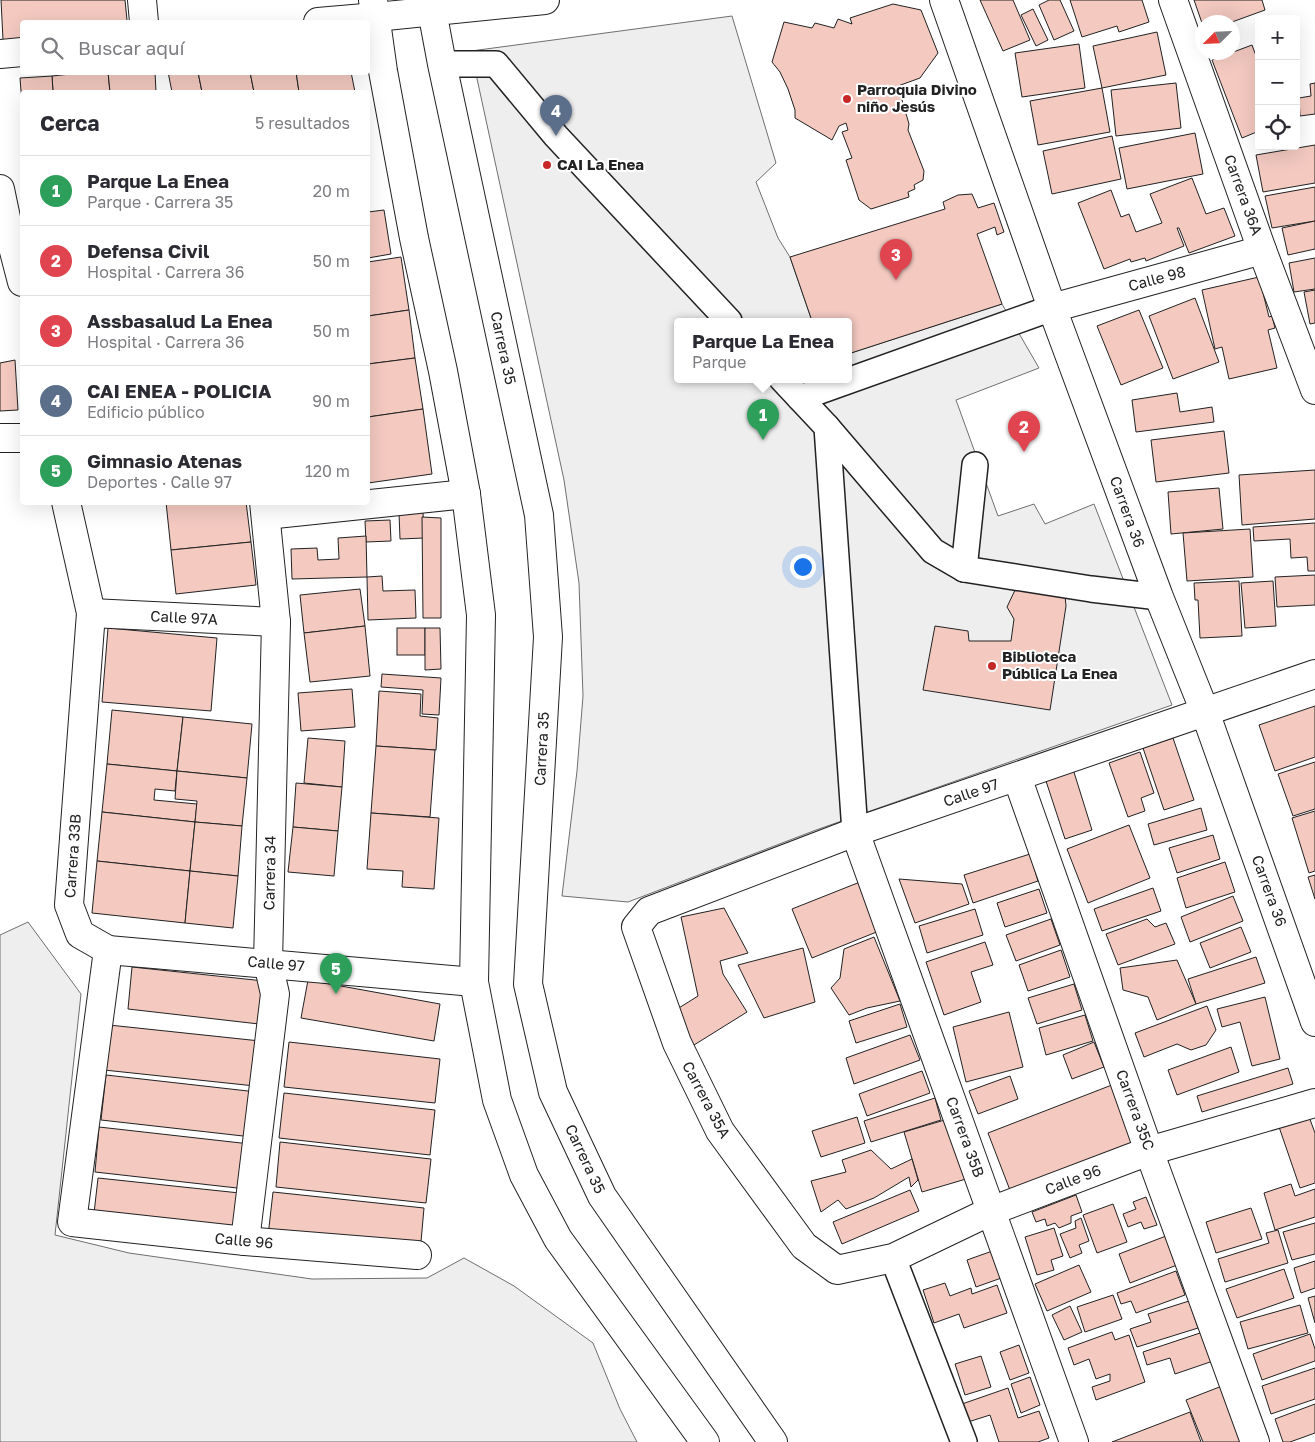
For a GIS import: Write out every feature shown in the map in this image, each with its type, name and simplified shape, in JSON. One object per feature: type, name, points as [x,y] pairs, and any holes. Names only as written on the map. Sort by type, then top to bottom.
[{"type":"street","points":[[142,0],[144,20]]},
{"type":"street","points":[[326,20],[374,8],[544,0]]},
{"type":"street","name":"Carrera 36","points":[[944,0],[1052,308],[1159,597],[1205,712],[1315,1022]]},
{"type":"street","name":"Carrera 36A","points":[[1172,0],[1262,250],[1315,390]]},
{"type":"street","name":"Carrera 35","points":[[432,6],[442,64],[539,515],[548,637],[528,984],[553,1092],[602,1196],[774,1442]]},
{"type":"street","points":[[374,8],[383,70],[414,238],[443,371],[466,494],[481,615],[474,982],[497,1100],[524,1175],[558,1239],[705,1442]]},
{"type":"street","points":[[0,54],[20,52]]},
{"type":"street","points":[[442,64],[496,64],[556,136],[725,318]]},
{"type":"street","points":[[0,189],[4,233],[20,277]]},
{"type":"street","name":"Calle 98","points":[[1052,308],[1262,250]]},
{"type":"street","points":[[852,379],[1052,308]]},
{"type":"street","points":[[786,383],[827,427],[933,551],[964,569],[1159,597]]},
{"type":"street","points":[[800,398],[842,383]]},
{"type":"street","points":[[827,427],[855,832]]},
{"type":"street","points":[[0,438],[20,438]]},
{"type":"street","points":[[964,569],[976,465]]},
{"type":"street","points":[[370,501],[466,494]]},
{"type":"street","name":"Carrera 33B","points":[[67,505],[91,613],[69,905],[80,934],[108,950]]},
{"type":"street","points":[[265,509],[319,505]]},
{"type":"street","name":"Carrera 34","points":[[245,1241],[275,994],[268,963],[276,622],[265,509]]},
{"type":"street","name":"Calle 97A","points":[[91,613],[276,622]]},
{"type":"street","name":"Calle 97","points":[[636,927],[649,911],[855,832],[1315,674]]},
{"type":"street","name":"Carrera 35C","points":[[1016,777],[1255,1442]]},
{"type":"street","name":"Carrera 35B","points":[[855,832],[1074,1442]]},
{"type":"street","name":"Carrera 35A","points":[[636,927],[677,1043],[720,1131],[804,1246],[837,1270]]},
{"type":"street","name":"Calle 97","points":[[108,950],[474,982]]},
{"type":"street","name":"Calle 96","points":[[108,950],[72,1222],[245,1241],[417,1255]]},
{"type":"street","name":"Calle 96","points":[[837,1270],[893,1258],[991,1211],[1149,1151],[1315,1103]]},
{"type":"street","points":[[893,1258],[964,1442]]},
{"type":"shaded area","points":[[732,16],[776,163],[756,182],[778,238],[790,257],[811,318],[674,318],[674,383],[852,383],[852,353],[1002,304],[1039,368],[956,400],[998,516],[1034,504],[1045,524],[1094,504],[1172,705],[816,830],[628,902],[562,896],[577,771],[583,696],[579,583],[564,480],[471,51]]},
{"type":"shaded area","points":[[28,922],[81,994],[55,1235],[129,1253],[312,1279],[427,1278],[464,1258],[514,1286],[593,1343],[620,1409],[637,1442],[0,1442],[0,935]]},
{"type":"building","points":[[1,0],[125,0],[127,20],[20,20],[20,38],[3,40]]},
{"type":"building","points":[[980,0],[1013,0],[1030,40],[1003,51]]},
{"type":"building","points":[[1049,0],[1060,0],[1074,31],[1054,40],[1039,5]]},
{"type":"building","points":[[1070,0],[1142,0],[1149,22],[1119,32],[1117,26],[1082,37]]},
{"type":"building","points":[[1194,0],[1262,0],[1265,10],[1240,19],[1240,15],[1199,15]]},
{"type":"building","name":"Parroquia Divino niño Jesús","points":[[893,4],[921,10],[938,53],[920,78],[898,86],[909,124],[908,130],[924,171],[923,180],[914,185],[915,189],[908,192],[909,197],[871,209],[859,200],[846,160],[852,158],[842,132],[848,130],[846,123],[839,126],[832,140],[795,118],[795,110],[788,89],[780,72],[772,62],[784,22],[812,28],[815,23],[834,28],[838,19],[852,24],[850,18]]},
{"type":"building","points":[[1033,9],[1048,40],[1036,46],[1021,15]]},
{"type":"building","points":[[1157,32],[1166,75],[1102,88],[1093,46]]},
{"type":"building","points":[[1079,44],[1085,88],[1022,97],[1015,53]]},
{"type":"building","points":[[1252,45],[1255,53],[1255,133],[1242,138],[1212,60],[1240,60],[1240,50]]},
{"type":"building","points":[[108,75],[110,90],[53,90],[52,76]]},
{"type":"building","points":[[108,75],[155,75],[156,90],[110,90]]},
{"type":"building","points":[[169,75],[199,75],[202,90],[172,90]]},
{"type":"building","points":[[199,75],[251,75],[254,90],[202,90]]},
{"type":"building","points":[[251,75],[296,75],[299,90],[254,90]]},
{"type":"building","points":[[296,75],[352,75],[355,90],[299,90]]},
{"type":"building","points":[[52,76],[53,90],[21,90],[20,78]]},
{"type":"building","points":[[1176,83],[1181,128],[1116,136],[1111,90]]},
{"type":"building","points":[[1315,83],[1315,114],[1300,116],[1300,98],[1311,96],[1310,84]]},
{"type":"building","points":[[1102,88],[1110,132],[1038,145],[1030,101]]},
{"type":"building","points":[[1195,133],[1203,174],[1127,189],[1119,148]]},
{"type":"building","points":[[1112,136],[1121,179],[1052,194],[1043,151]]},
{"type":"building","points":[[1315,145],[1315,183],[1263,192],[1256,155],[1286,150],[1300,150],[1300,148]]},
{"type":"building","points":[[1192,178],[1206,214],[1224,208],[1235,236],[1189,253],[1179,228],[1177,228],[1184,246],[1146,261],[1145,258],[1131,262],[1130,259],[1104,269],[1078,203],[1111,190],[1121,217],[1129,214],[1136,232],[1162,223],[1150,194]]},
{"type":"building","points":[[1315,187],[1315,221],[1272,228],[1265,196]]},
{"type":"building","points":[[972,194],[978,208],[994,203],[1004,232],[997,235],[995,227],[977,234],[1002,304],[852,353],[852,318],[811,318],[790,257],[945,209],[943,202],[958,195]]},
{"type":"building","points":[[384,210],[391,254],[370,258],[370,212]]},
{"type":"building","points":[[1315,221],[1315,249],[1288,255],[1282,228]]},
{"type":"building","points":[[401,257],[409,310],[370,316],[370,262]]},
{"type":"building","points":[[1315,258],[1315,289],[1294,292],[1289,263]]},
{"type":"building","points":[[1259,277],[1269,317],[1272,316],[1275,328],[1268,330],[1277,368],[1229,379],[1222,347],[1215,349],[1202,290]]},
{"type":"building","points":[[1315,290],[1315,323],[1310,324],[1304,292]]},
{"type":"building","points":[[1195,298],[1219,362],[1173,379],[1149,316]]},
{"type":"building","points":[[409,310],[415,358],[370,364],[370,316]]},
{"type":"building","points":[[1139,310],[1163,368],[1121,385],[1097,326]]},
{"type":"building","points":[[415,358],[423,409],[370,417],[370,364]]},
{"type":"building","points":[[15,360],[18,410],[0,411],[0,363]]},
{"type":"building","points":[[1177,393],[1180,412],[1212,407],[1214,422],[1136,432],[1132,400]]},
{"type":"building","points":[[423,409],[432,474],[370,483],[370,417]]},
{"type":"building","points":[[1224,431],[1229,473],[1156,482],[1151,440]]},
{"type":"building","points":[[1315,470],[1315,519],[1242,525],[1239,475]]},
{"type":"building","points":[[1219,488],[1223,529],[1171,534],[1168,492]]},
{"type":"building","points":[[166,505],[246,505],[251,542],[171,550]]},
{"type":"building","points":[[423,512],[424,538],[400,539],[399,513]]},
{"type":"building","points":[[422,517],[441,518],[441,618],[423,618]]},
{"type":"building","points":[[390,520],[391,541],[366,542],[365,521]]},
{"type":"building","points":[[1315,523],[1315,571],[1308,571],[1307,557],[1291,558],[1290,539],[1254,541],[1253,527]]},
{"type":"building","points":[[1250,529],[1253,577],[1187,581],[1183,533]]},
{"type":"building","points":[[366,536],[367,577],[292,579],[291,549],[317,548],[318,560],[339,559],[338,538]]},
{"type":"building","points":[[251,542],[256,585],[176,594],[171,550]]},
{"type":"building","points":[[1315,575],[1315,605],[1277,607],[1275,577]]},
{"type":"building","points":[[382,576],[383,591],[415,590],[416,618],[368,620],[367,577]]},
{"type":"building","points":[[1239,581],[1242,636],[1200,638],[1198,600],[1195,600],[1194,583]]},
{"type":"building","points":[[1273,581],[1276,626],[1245,628],[1241,583]]},
{"type":"building","name":"Biblioteca Pública La Enea","points":[[1064,585],[1066,606],[1050,710],[923,690],[935,626],[968,631],[969,641],[1011,641],[1014,619],[1007,607],[1016,588]]},
{"type":"building","points":[[360,589],[365,626],[304,633],[300,595]]},
{"type":"building","points":[[365,626],[370,676],[310,682],[304,633]]},
{"type":"building","points":[[108,628],[217,638],[211,711],[102,702]]},
{"type":"building","points":[[397,628],[425,628],[425,655],[397,655]]},
{"type":"building","points":[[425,628],[440,628],[441,669],[425,670]]},
{"type":"building","points":[[382,674],[441,678],[439,715],[422,714],[423,690],[381,687]]},
{"type":"building","points":[[352,689],[355,727],[301,731],[298,693]]},
{"type":"building","points":[[379,691],[421,694],[420,716],[438,718],[436,750],[376,746]]},
{"type":"building","points":[[1315,706],[1315,757],[1275,771],[1259,725]]},
{"type":"building","points":[[112,710],[183,717],[177,771],[107,764]]},
{"type":"building","points":[[183,717],[252,724],[247,778],[177,771]]},
{"type":"building","points":[[308,738],[345,741],[342,787],[304,783]]},
{"type":"building","points":[[1173,738],[1194,800],[1164,810],[1143,748]]},
{"type":"building","points":[[376,746],[435,750],[430,817],[371,813]]},
{"type":"building","points":[[1140,752],[1154,793],[1141,798],[1145,811],[1128,817],[1109,763]]},
{"type":"building","points":[[1315,762],[1315,809],[1293,816],[1278,774]]},
{"type":"building","points":[[107,764],[177,771],[175,791],[155,789],[154,800],[197,804],[195,822],[102,812]]},
{"type":"building","points":[[1073,769],[1092,830],[1065,839],[1045,778]]},
{"type":"building","points":[[177,771],[247,778],[242,826],[195,822],[197,801],[175,799]]},
{"type":"building","points":[[296,783],[342,787],[338,831],[293,827]]},
{"type":"building","points":[[1201,808],[1207,830],[1154,845],[1148,824]]},
{"type":"building","points":[[1315,811],[1315,871],[1309,873],[1292,818]]},
{"type":"building","points":[[102,812],[195,822],[190,871],[97,861]]},
{"type":"building","points":[[371,813],[439,818],[434,889],[402,887],[403,871],[367,869]]},
{"type":"building","points":[[195,822],[242,826],[238,876],[190,871]]},
{"type":"building","points":[[1129,825],[1150,878],[1088,903],[1067,849]]},
{"type":"building","points":[[293,827],[338,831],[334,876],[288,872]]},
{"type":"building","points":[[1213,835],[1220,859],[1177,873],[1169,848]]},
{"type":"building","points":[[1030,854],[1038,881],[973,903],[964,875]]},
{"type":"building","points":[[97,861],[190,871],[185,923],[92,913]]},
{"type":"building","points":[[1225,862],[1235,892],[1186,908],[1177,878]]},
{"type":"building","points":[[190,871],[238,876],[233,928],[185,923]]},
{"type":"building","points":[[1315,875],[1315,899],[1308,877]]},
{"type":"building","points":[[899,879],[962,884],[969,904],[915,923]]},
{"type":"building","points":[[860,882],[879,931],[812,958],[792,909]]},
{"type":"building","points":[[1153,888],[1161,911],[1102,931],[1094,909]]},
{"type":"building","points":[[1039,889],[1047,913],[1005,927],[997,903]]},
{"type":"building","points":[[1233,896],[1243,921],[1190,942],[1181,917]]},
{"type":"building","points":[[724,908],[748,953],[720,961],[723,974],[747,1012],[694,1045],[674,1011],[698,996],[681,917]]},
{"type":"building","points":[[975,909],[983,935],[927,953],[919,926]]},
{"type":"building","points":[[1051,919],[1060,945],[1016,961],[1006,935]]},
{"type":"building","points":[[1147,919],[1155,927],[1166,923],[1175,944],[1118,965],[1106,934]]},
{"type":"building","points":[[1241,927],[1251,952],[1210,968],[1200,943]]},
{"type":"building","points":[[874,937],[900,1001],[867,1008],[849,1015],[831,988],[840,978],[844,949]]},
{"type":"building","points":[[985,942],[993,965],[971,972],[981,1002],[944,1015],[926,962]]},
{"type":"building","points":[[803,948],[815,1002],[764,1018],[738,965]]},
{"type":"building","points":[[1061,950],[1070,977],[1028,991],[1019,965]]},
{"type":"building","points":[[1256,957],[1265,983],[1196,1004],[1188,979]]},
{"type":"building","points":[[1177,960],[1196,1004],[1157,1020],[1148,997],[1123,990],[1120,968]]},
{"type":"building","points":[[132,967],[264,981],[259,1024],[128,1009]]},
{"type":"building","points":[[308,980],[440,1004],[434,1041],[301,1018]]},
{"type":"building","points":[[1074,984],[1082,1010],[1037,1024],[1028,998]]},
{"type":"building","points":[[1265,997],[1280,1059],[1252,1066],[1240,1022],[1222,1027],[1217,1009]]},
{"type":"building","points":[[900,1004],[907,1027],[856,1043],[849,1021]]},
{"type":"building","points":[[1207,1006],[1216,1030],[1206,1045],[1191,1050],[1177,1044],[1144,1057],[1135,1033]]},
{"type":"building","points":[[1009,1012],[1023,1067],[966,1082],[953,1027]]},
{"type":"building","points":[[1085,1015],[1093,1041],[1046,1055],[1039,1028]]},
{"type":"building","points":[[109,1025],[260,1041],[255,1086],[104,1070]]},
{"type":"building","points":[[910,1035],[920,1060],[854,1084],[846,1058]]},
{"type":"building","points":[[289,1042],[440,1059],[435,1103],[284,1087]]},
{"type":"building","points":[[1094,1042],[1104,1067],[1072,1079],[1063,1055]]},
{"type":"building","points":[[1231,1047],[1239,1072],[1177,1095],[1168,1070]]},
{"type":"building","points":[[1288,1068],[1293,1084],[1202,1112],[1197,1096]]},
{"type":"building","points":[[922,1071],[930,1093],[867,1116],[859,1094]]},
{"type":"building","points":[[106,1075],[257,1092],[252,1137],[101,1120]]},
{"type":"building","points":[[1010,1076],[1018,1099],[978,1114],[969,1091]]},
{"type":"building","points":[[1117,1083],[1143,1147],[1013,1198],[988,1133]]},
{"type":"building","points":[[284,1093],[435,1110],[430,1155],[279,1138]]},
{"type":"building","points":[[935,1098],[941,1120],[871,1142],[864,1121]]},
{"type":"building","points":[[1308,1114],[1315,1133],[1315,1183],[1300,1188],[1278,1124]]},
{"type":"building","points":[[857,1117],[865,1143],[821,1157],[812,1131]]},
{"type":"building","points":[[948,1119],[966,1179],[922,1192],[904,1132]]},
{"type":"building","points":[[99,1127],[250,1144],[246,1189],[95,1172]]},
{"type":"building","points":[[280,1142],[431,1159],[426,1203],[276,1187]]},
{"type":"building","points":[[871,1150],[891,1169],[912,1159],[918,1180],[911,1187],[909,1177],[874,1198],[846,1209],[838,1200],[821,1212],[811,1181],[846,1172],[842,1160]]},
{"type":"building","points":[[98,1178],[249,1194],[244,1239],[93,1222]]},
{"type":"building","points":[[1291,1184],[1295,1196],[1315,1189],[1315,1217],[1275,1230],[1264,1193]]},
{"type":"building","points":[[910,1190],[919,1211],[842,1244],[833,1222]]},
{"type":"building","points":[[273,1192],[424,1208],[420,1253],[268,1236]]},
{"type":"building","points":[[1076,1195],[1082,1212],[1071,1216],[1071,1223],[1059,1228],[1055,1223],[1047,1226],[1045,1219],[1036,1222],[1032,1212]]},
{"type":"building","points":[[1146,1197],[1157,1225],[1144,1229],[1141,1222],[1128,1227],[1123,1214],[1136,1209],[1133,1202]]},
{"type":"building","points":[[1113,1204],[1127,1242],[1097,1253],[1083,1215]]},
{"type":"building","points":[[1251,1208],[1262,1239],[1216,1253],[1206,1222]]},
{"type":"building","points":[[1081,1218],[1089,1241],[1079,1245],[1082,1253],[1070,1258],[1060,1234],[1076,1228],[1075,1221]]},
{"type":"building","points":[[1315,1223],[1315,1254],[1292,1260],[1283,1232]]},
{"type":"building","points":[[1054,1228],[1063,1256],[1051,1260],[1054,1270],[1037,1275],[1025,1237]]},
{"type":"building","points":[[1278,1230],[1288,1263],[1225,1282],[1218,1259],[1269,1243],[1266,1233]]},
{"type":"building","points":[[1166,1236],[1177,1265],[1130,1283],[1119,1254]]},
{"type":"building","points":[[998,1249],[1007,1276],[976,1287],[967,1260]]},
{"type":"building","points":[[1315,1261],[1315,1288],[1301,1293],[1294,1268]]},
{"type":"building","points":[[1079,1265],[1091,1292],[1047,1311],[1035,1284]]},
{"type":"building","points":[[1284,1269],[1294,1298],[1237,1318],[1226,1289]]},
{"type":"building","points":[[1176,1271],[1185,1295],[1136,1313],[1131,1301],[1121,1304],[1117,1293]]},
{"type":"building","points":[[945,1283],[950,1296],[971,1288],[972,1294],[997,1285],[1007,1313],[964,1328],[959,1314],[934,1323],[923,1290]]},
{"type":"building","points":[[1113,1295],[1122,1319],[1085,1332],[1077,1307]]},
{"type":"building","points":[[1315,1296],[1315,1323],[1308,1298]]},
{"type":"building","points":[[1189,1301],[1198,1328],[1137,1347],[1130,1329],[1151,1322],[1148,1314]]},
{"type":"building","points":[[1300,1305],[1308,1333],[1248,1349],[1240,1322]]},
{"type":"building","points":[[1070,1306],[1082,1332],[1064,1340],[1052,1315]]},
{"type":"building","points":[[1206,1331],[1216,1360],[1175,1374],[1170,1358],[1147,1365],[1143,1352]]},
{"type":"building","points":[[1112,1332],[1115,1340],[1129,1335],[1145,1382],[1096,1400],[1092,1387],[1110,1381],[1110,1374],[1096,1379],[1089,1359],[1074,1365],[1068,1348]]},
{"type":"building","points":[[1310,1334],[1315,1349],[1315,1361],[1262,1380],[1253,1354]]},
{"type":"building","points":[[1019,1345],[1029,1373],[1010,1380],[1000,1352]]},
{"type":"building","points":[[981,1356],[991,1387],[965,1395],[955,1364]]},
{"type":"building","points":[[1315,1368],[1315,1399],[1271,1414],[1262,1386]]},
{"type":"building","points":[[1030,1377],[1040,1405],[1021,1413],[1011,1384]]},
{"type":"building","points":[[1222,1386],[1245,1442],[1203,1442],[1186,1400]]},
{"type":"building","points":[[1008,1388],[1018,1418],[1039,1411],[1049,1438],[1038,1442],[999,1442],[990,1415],[968,1422],[962,1404]]},
{"type":"building","points":[[1315,1404],[1315,1433],[1290,1442],[1283,1442],[1275,1419]]},
{"type":"building","points":[[1190,1412],[1201,1442],[1112,1442]]},
{"type":"place","name":"Parroquia Divino niño Jesús","points":[[847,99]]},
{"type":"place","name":"CAI ENEA - POLICIA","points":[[556,136]]},
{"type":"place","name":"CAI La Enea","points":[[547,165]]},
{"type":"place","name":"Assbasalud La Enea","points":[[896,280]]},
{"type":"place","name":"Parque La Enea","points":[[763,440]]},
{"type":"place","name":"Defensa Civil","points":[[1024,452]]},
{"type":"place","name":"Biblioteca Pública La Enea","points":[[992,666]]},
{"type":"place","name":"Gimnasio Atenas","points":[[336,994]]}]
